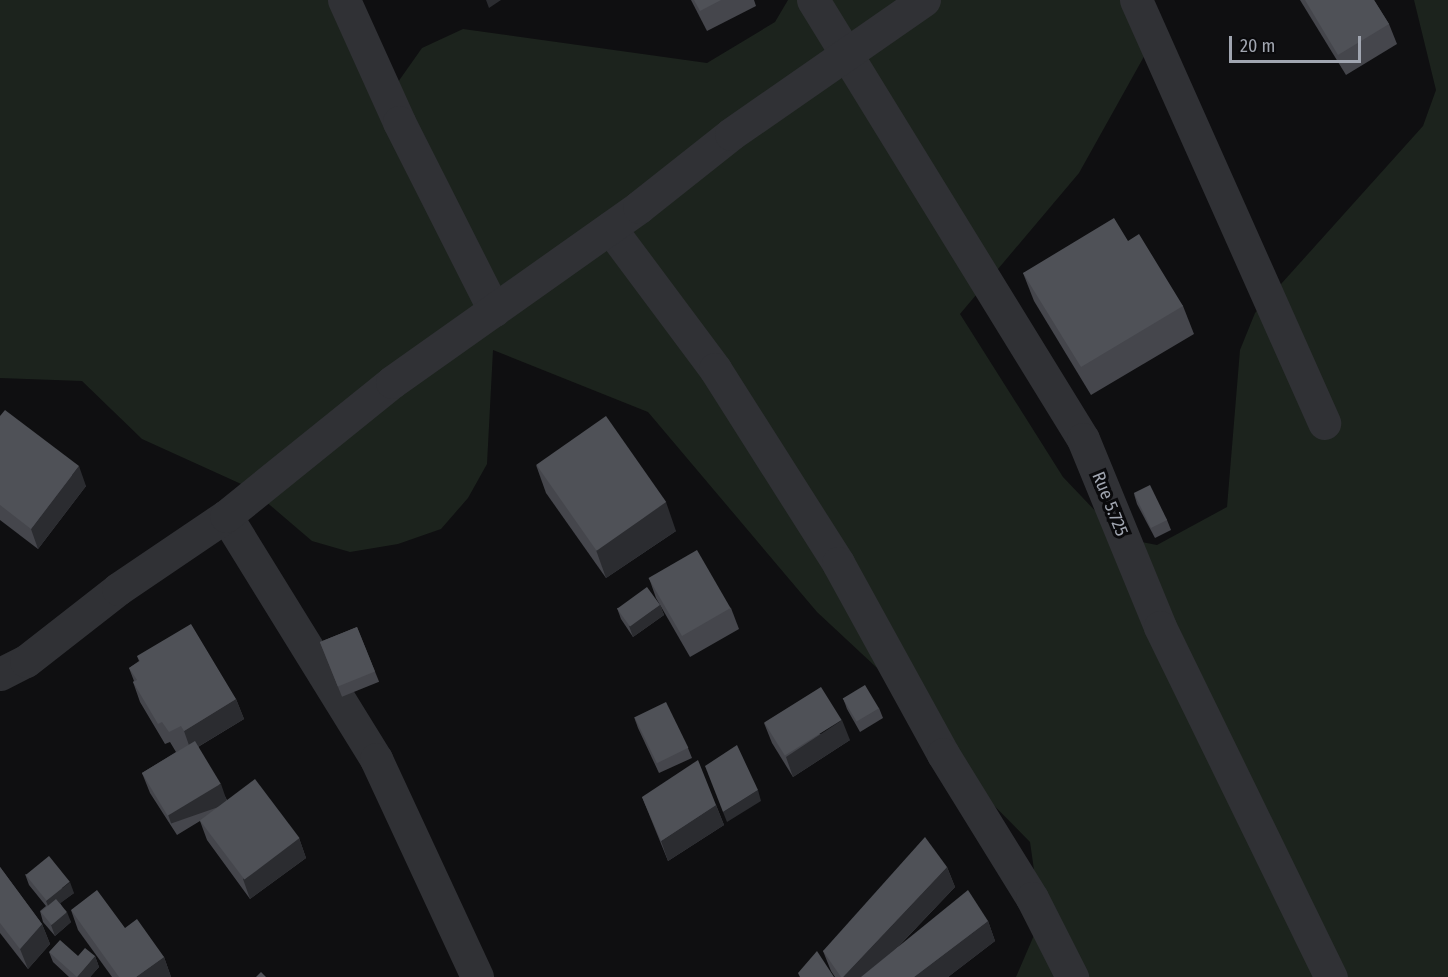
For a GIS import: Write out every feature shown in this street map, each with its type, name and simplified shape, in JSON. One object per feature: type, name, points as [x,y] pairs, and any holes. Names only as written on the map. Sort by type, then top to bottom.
[{"type":"street","points":[[344,0],[399,122],[494,310]]},
{"type":"street","name":"Rue 5.725","points":[[813,0],[1083,439],[1160,627],[1331,977]]},
{"type":"street","points":[[0,674],[26,661],[118,589],[226,516],[392,382],[610,228],[731,134],[924,0]]},
{"type":"street","points":[[1136,0],[1324,423]]},
{"type":"street","points":[[610,228],[715,369],[838,563],[943,754],[1032,898],[1072,977]]},
{"type":"street","points":[[226,516],[376,759],[477,977]]},
{"type":"shaded area","points":[[0,0],[335,0],[398,82],[422,48],[463,29],[707,63],[775,22],[788,0],[1138,0],[1156,35],[1079,173],[960,314],[1063,477],[1121,538],[1157,545],[1227,507],[1240,350],[1255,313],[1423,126],[1436,90],[1414,0],[1448,0],[1448,977],[1016,977],[1041,919],[1030,842],[943,754],[905,694],[817,612],[648,412],[493,350],[487,464],[468,498],[441,529],[398,544],[350,552],[312,541],[250,488],[142,439],[82,381],[0,378]]},
{"type":"building","points":[[694,0],[721,0],[700,11]]},
{"type":"building","points":[[1305,0],[1374,0],[1389,24],[1338,55]]},
{"type":"building","points":[[1114,218],[1128,241],[1139,234],[1183,306],[1081,367],[1023,273]]},
{"type":"building","points":[[5,410],[79,466],[31,529],[0,505],[0,416]]},
{"type":"building","points":[[606,416],[666,502],[597,551],[536,465]]},
{"type":"building","points":[[1150,485],[1167,520],[1151,528],[1134,493]]},
{"type":"building","points":[[697,550],[730,608],[682,636],[649,578]]},
{"type":"building","points":[[647,587],[660,605],[630,627],[617,609]]},
{"type":"building","points":[[191,624],[236,699],[184,731],[181,726],[169,732],[162,722],[158,724],[133,682],[137,680],[129,668],[140,661],[137,656]]},
{"type":"building","points":[[357,627],[375,672],[338,686],[320,642]]},
{"type":"building","points":[[865,685],[879,708],[857,722],[843,698]]},
{"type":"building","points":[[821,687],[842,720],[785,756],[764,723]]},
{"type":"building","points":[[666,702],[688,748],[657,763],[635,717]]},
{"type":"building","points":[[195,741],[221,784],[168,816],[142,773]]},
{"type":"building","points":[[737,745],[758,790],[723,812],[705,766]]},
{"type":"building","points":[[698,760],[716,805],[661,841],[642,797]]},
{"type":"building","points":[[255,779],[300,838],[244,880],[200,821]]},
{"type":"building","points":[[925,837],[947,867],[841,977],[823,951]]},
{"type":"building","points":[[49,856],[70,882],[46,901],[26,875]]},
{"type":"building","points":[[0,867],[42,924],[20,949],[0,923]]},
{"type":"building","points":[[97,890],[125,928],[137,919],[164,957],[136,977],[119,977],[71,910]]},
{"type":"building","points":[[968,890],[988,921],[914,977],[861,977]]},
{"type":"building","points":[[56,899],[67,912],[52,925],[41,912]]},
{"type":"building","points":[[60,940],[78,956],[85,948],[95,956],[77,977],[49,952]]},
{"type":"building","points":[[817,951],[834,977],[800,977],[798,973]]},
{"type":"building","points":[[261,972],[266,977],[256,977]]}]
